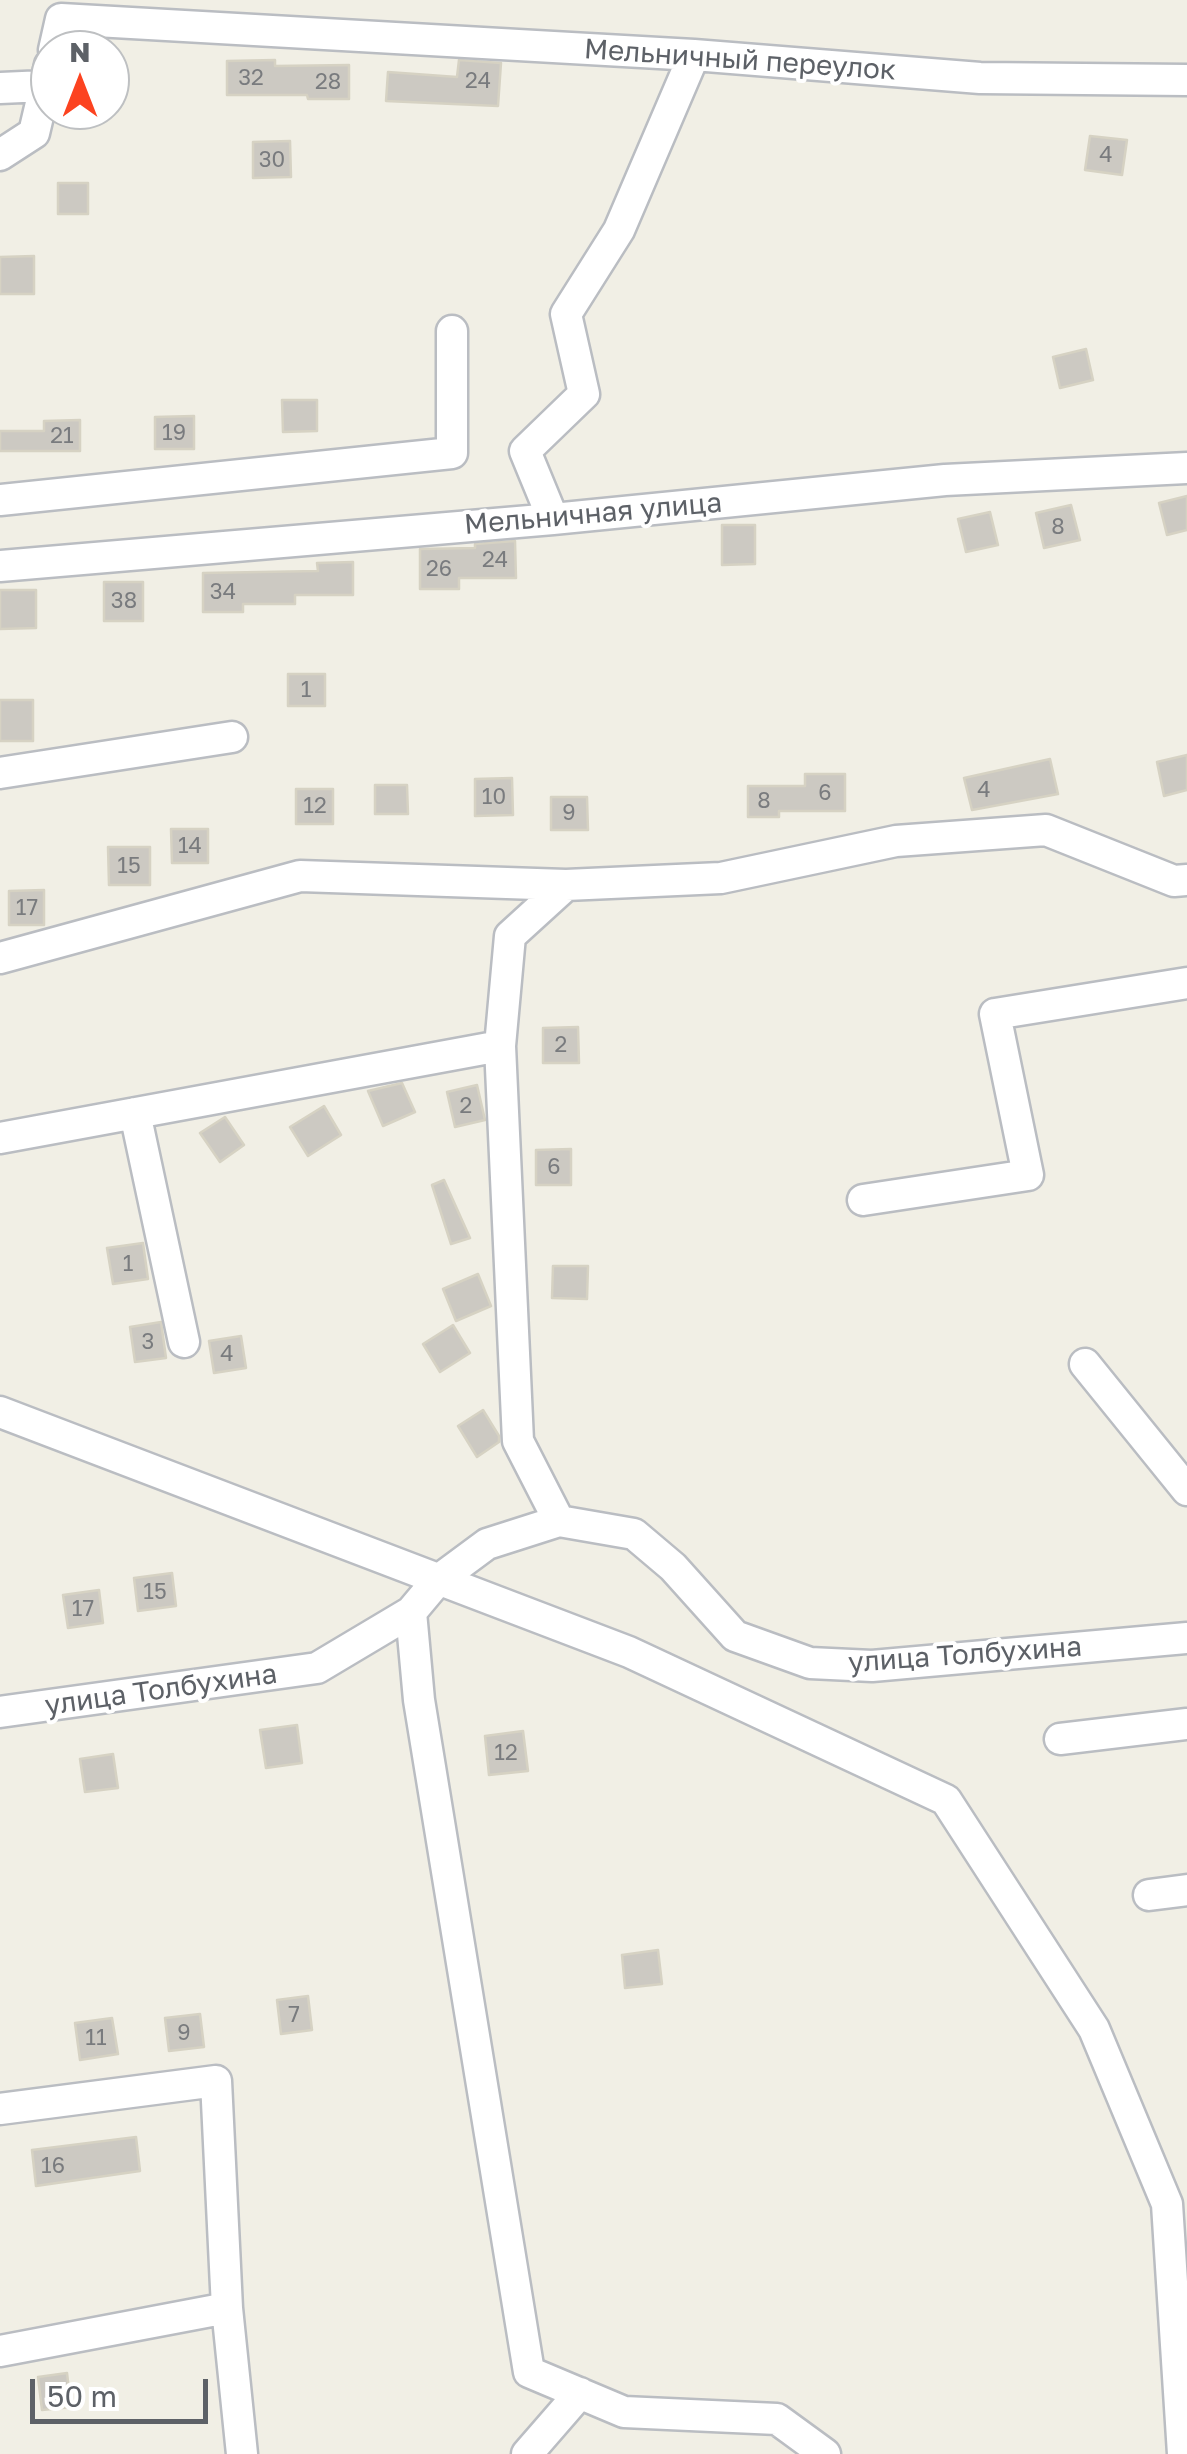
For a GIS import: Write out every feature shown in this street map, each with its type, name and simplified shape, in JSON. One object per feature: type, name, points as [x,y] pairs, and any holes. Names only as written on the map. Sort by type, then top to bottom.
[{"type":"street","name":"Мельничный переулок","points":[[59,30],[61,19],[694,55],[980,78],[1187,80]]},
{"type":"street","points":[[553,519],[525,451],[584,394],[566,314],[619,230],[694,55]]},
{"type":"street","points":[[0,88],[30,80]]},
{"type":"street","points":[[0,155],[35,130]]},
{"type":"street","points":[[0,500],[452,453],[452,330]]},
{"type":"street","name":"Мельничная улица","points":[[0,566],[553,519],[945,480],[1187,468]]},
{"type":"street","points":[[0,773],[232,737]]},
{"type":"street","points":[[0,958],[300,876],[566,885],[722,878],[896,841],[1046,830],[1174,881],[1187,880]]},
{"type":"street","points":[[559,1521],[518,1441],[500,1046],[510,936],[566,885]]},
{"type":"street","points":[[864,1200],[1028,1175],[995,1014],[1187,983]]},
{"type":"street","points":[[0,1138],[500,1046]]},
{"type":"street","points":[[135,1113],[184,1342]]},
{"type":"street","points":[[1085,1364],[1187,1490]]},
{"type":"street","points":[[0,1412],[629,1652],[946,1800],[1094,2029],[1167,2204],[1183,2454]]},
{"type":"street","name":"улица Толбухина","points":[[0,1712],[317,1668],[411,1612],[437,1581],[487,1544],[559,1521],[634,1534],[673,1567],[735,1636],[810,1663],[872,1666],[1187,1638]]},
{"type":"street","points":[[411,1612],[419,1700],[530,2372],[624,2412],[777,2419],[825,2454]]},
{"type":"street","points":[[1060,1739],[1187,1724]]},
{"type":"street","points":[[1149,1895],[1187,1890]]},
{"type":"street","points":[[0,2108],[216,2081],[226,2308],[242,2454]]},
{"type":"street","points":[[0,2351],[226,2308]]},
{"type":"street","points":[[527,2454],[580,2393]]},
{"type":"building","points":[[275,60],[275,66],[349,65],[349,99],[227,95],[227,61]]},
{"type":"building","points":[[459,60],[501,63],[498,106],[386,101],[388,72],[457,77]]},
{"type":"building","points":[[1090,136],[1127,140],[1122,175],[1085,170]]},
{"type":"building","points":[[290,141],[291,177],[253,178],[253,142]]},
{"type":"building","points":[[58,183],[88,183],[88,214],[58,214]]},
{"type":"building","points":[[34,256],[34,294],[0,294],[0,257]]},
{"type":"building","points":[[1086,349],[1093,380],[1060,388],[1053,357]]},
{"type":"building","points":[[282,400],[317,400],[317,431],[283,432]]},
{"type":"building","points":[[194,416],[194,449],[155,449],[155,417]]},
{"type":"building","points":[[80,420],[80,451],[0,451],[0,431],[44,431],[44,421]]},
{"type":"building","points":[[1187,496],[1187,530],[1167,535],[1159,503]]},
{"type":"building","points":[[1071,505],[1080,540],[1044,548],[1036,513]]},
{"type":"building","points":[[990,512],[998,545],[966,552],[958,519]]},
{"type":"building","points":[[722,525],[755,525],[755,564],[722,565]]},
{"type":"building","points":[[515,541],[516,578],[459,578],[459,589],[420,589],[420,549],[475,548],[475,544]]},
{"type":"building","points":[[353,562],[353,595],[295,595],[295,604],[243,604],[243,612],[203,612],[203,573],[318,571],[317,563]]},
{"type":"building","points":[[104,582],[143,582],[143,621],[104,621]]},
{"type":"building","points":[[0,590],[36,590],[36,628],[0,629]]},
{"type":"building","points":[[288,674],[325,674],[325,706],[288,706]]},
{"type":"building","points":[[0,700],[33,700],[33,741],[0,741]]},
{"type":"building","points":[[1187,755],[1187,790],[1164,796],[1157,762]]},
{"type":"building","points":[[1050,759],[1058,794],[972,810],[964,778]]},
{"type":"building","points":[[805,774],[845,774],[845,811],[779,811],[779,817],[748,817],[748,786],[805,786]]},
{"type":"building","points":[[512,778],[513,815],[475,816],[475,779]]},
{"type":"building","points":[[375,785],[407,785],[408,814],[375,814]]},
{"type":"building","points":[[296,789],[333,789],[333,824],[296,824]]},
{"type":"building","points":[[551,797],[587,797],[588,830],[551,830]]},
{"type":"building","points":[[171,829],[208,829],[208,863],[172,863]]},
{"type":"building","points":[[108,847],[150,847],[150,885],[109,885]]},
{"type":"building","points":[[44,890],[44,925],[9,925],[9,891]]},
{"type":"building","points":[[578,1027],[579,1063],[543,1063],[543,1028]]},
{"type":"building","points":[[402,1083],[415,1112],[383,1126],[368,1091]]},
{"type":"building","points":[[477,1085],[485,1120],[455,1127],[447,1092]]},
{"type":"building","points":[[324,1106],[341,1135],[308,1156],[290,1127]]},
{"type":"building","points":[[225,1117],[244,1145],[220,1162],[200,1133]]},
{"type":"building","points":[[571,1149],[571,1185],[536,1185],[536,1150]]},
{"type":"building","points":[[444,1180],[470,1238],[451,1244],[432,1185]]},
{"type":"building","points":[[143,1243],[148,1279],[113,1284],[107,1248]]},
{"type":"building","points":[[553,1266],[588,1266],[587,1299],[552,1298]]},
{"type":"building","points":[[478,1274],[491,1306],[456,1321],[443,1289]]},
{"type":"building","points":[[161,1322],[166,1358],[135,1362],[130,1327]]},
{"type":"building","points":[[453,1325],[470,1353],[440,1372],[423,1344]]},
{"type":"building","points":[[241,1336],[246,1368],[214,1373],[209,1341]]},
{"type":"building","points":[[483,1410],[499,1442],[477,1457],[458,1426]]},
{"type":"building","points":[[172,1573],[176,1606],[138,1611],[134,1578]]},
{"type":"building","points":[[99,1590],[103,1623],[68,1628],[63,1595]]},
{"type":"building","points":[[297,1725],[302,1763],[266,1768],[260,1730]]},
{"type":"building","points":[[523,1731],[528,1771],[489,1775],[485,1736]]},
{"type":"building","points":[[113,1754],[118,1788],[85,1792],[80,1759]]},
{"type":"building","points":[[658,1950],[662,1984],[625,1988],[622,1955]]},
{"type":"building","points":[[308,1996],[312,2030],[281,2034],[277,2000]]},
{"type":"building","points":[[200,2014],[204,2047],[169,2051],[165,2018]]},
{"type":"building","points":[[112,2018],[118,2054],[80,2060],[75,2023]]},
{"type":"building","points":[[136,2137],[140,2171],[36,2186],[32,2150]]},
{"type":"building","points":[[67,2373],[71,2407],[42,2410],[38,2377]]}]
